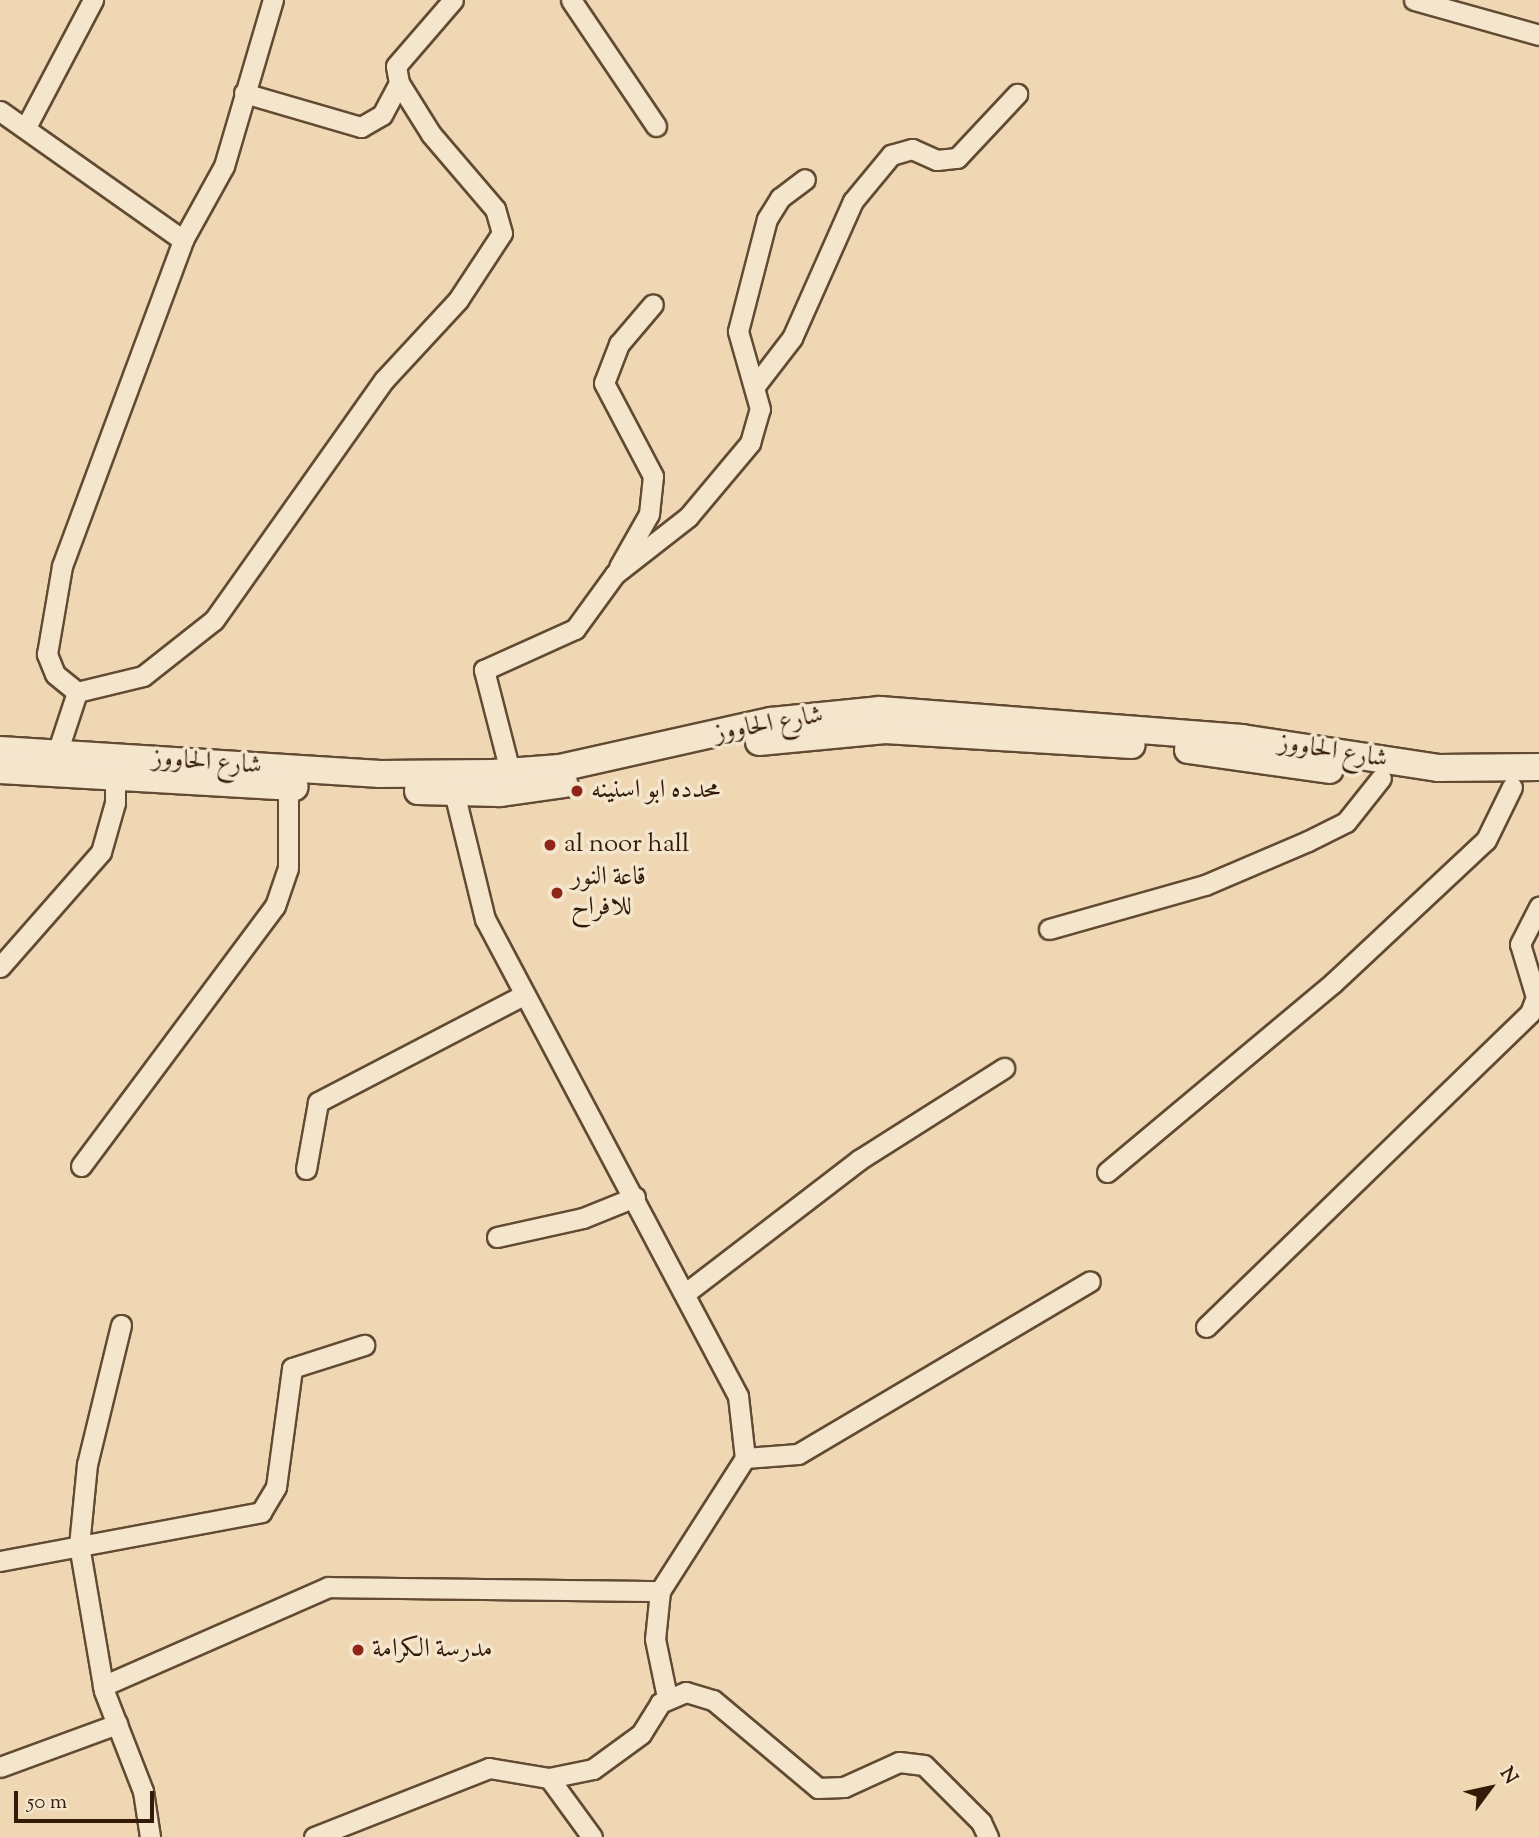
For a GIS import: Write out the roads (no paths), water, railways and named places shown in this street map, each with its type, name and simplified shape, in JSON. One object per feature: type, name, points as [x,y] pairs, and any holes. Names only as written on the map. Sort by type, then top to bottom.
[{"type":"main road","name":"شارع الحاووز","points":[[0,750],[512,781],[771,722],[880,710],[1242,738],[1438,768],[1539,767]]},
{"type":"main road","points":[[0,770],[454,792],[769,740],[885,730],[1170,747],[1381,778],[1512,787],[1539,785]]},
{"type":"street","points":[[26,127],[93,0]]},
{"type":"street","points":[[77,692],[55,674],[47,654],[62,566],[183,240],[224,166],[273,0]]},
{"type":"street","points":[[77,692],[144,676],[214,620],[384,380],[458,300],[502,233],[495,209],[430,134],[398,83],[396,66],[453,0]]},
{"type":"street","points":[[572,0],[656,127]]},
{"type":"street","points":[[1414,0],[1539,35]]},
{"type":"street","points":[[244,93],[361,127],[382,116],[398,83]]},
{"type":"street","points":[[755,386],[792,338],[853,201],[891,155],[912,149],[937,160],[957,158],[1017,94]]},
{"type":"street","points":[[0,111],[183,240]]},
{"type":"street","points":[[615,574],[688,517],[734,466],[756,428],[755,386],[738,331],[767,219],[805,179]]},
{"type":"street","points":[[512,781],[484,670],[575,629],[615,574],[649,514],[653,476],[604,383],[619,344],[653,304]]},
{"type":"street","points":[[57,753],[77,692]]},
{"type":"street","points":[[0,967],[101,852],[115,803],[115,777]]},
{"type":"street","points":[[1049,929],[1206,885],[1308,841],[1346,822],[1381,778]]},
{"type":"street","points":[[81,1166],[275,906],[288,868],[288,786]]},
{"type":"street","points":[[1107,1172],[1333,983],[1486,840],[1512,787]]},
{"type":"street","points":[[454,792],[470,876],[522,996],[687,1292],[738,1396],[745,1458],[660,1591],[655,1639],[667,1697]]},
{"type":"street","points":[[1206,1327],[1531,1013],[1536,997],[1520,944],[1539,907]]},
{"type":"street","points":[[306,1169],[318,1102],[522,996]]},
{"type":"street","points":[[687,1292],[859,1160],[1004,1068]]},
{"type":"street","points":[[497,1237],[583,1217],[635,1197]]},
{"type":"street","points":[[745,1458],[798,1454],[1090,1282]]},
{"type":"street","points":[[121,1325],[87,1464],[79,1545],[103,1686],[142,1791],[150,1837]]},
{"type":"street","points":[[0,1561],[261,1512],[276,1487],[292,1368],[364,1345]]},
{"type":"street","points":[[103,1686],[328,1587],[660,1591]]},
{"type":"street","points":[[314,1837],[488,1768],[549,1778],[593,1769],[641,1734],[667,1697],[693,1692],[713,1700],[818,1788],[844,1787],[899,1762],[924,1765],[981,1822],[988,1837]]},
{"type":"street","points":[[0,1767],[117,1724]]},
{"type":"street","points":[[549,1778],[592,1837]]},
{"type":"place","name":"محدده ابو اسنينه","points":[[577,791]]},
{"type":"place","name":"al noor hall","points":[[550,845]]},
{"type":"place","name":"قاعة النور للافراح","points":[[557,893]]},
{"type":"place","name":"مدرسة الكرامة","points":[[358,1650]]}]
